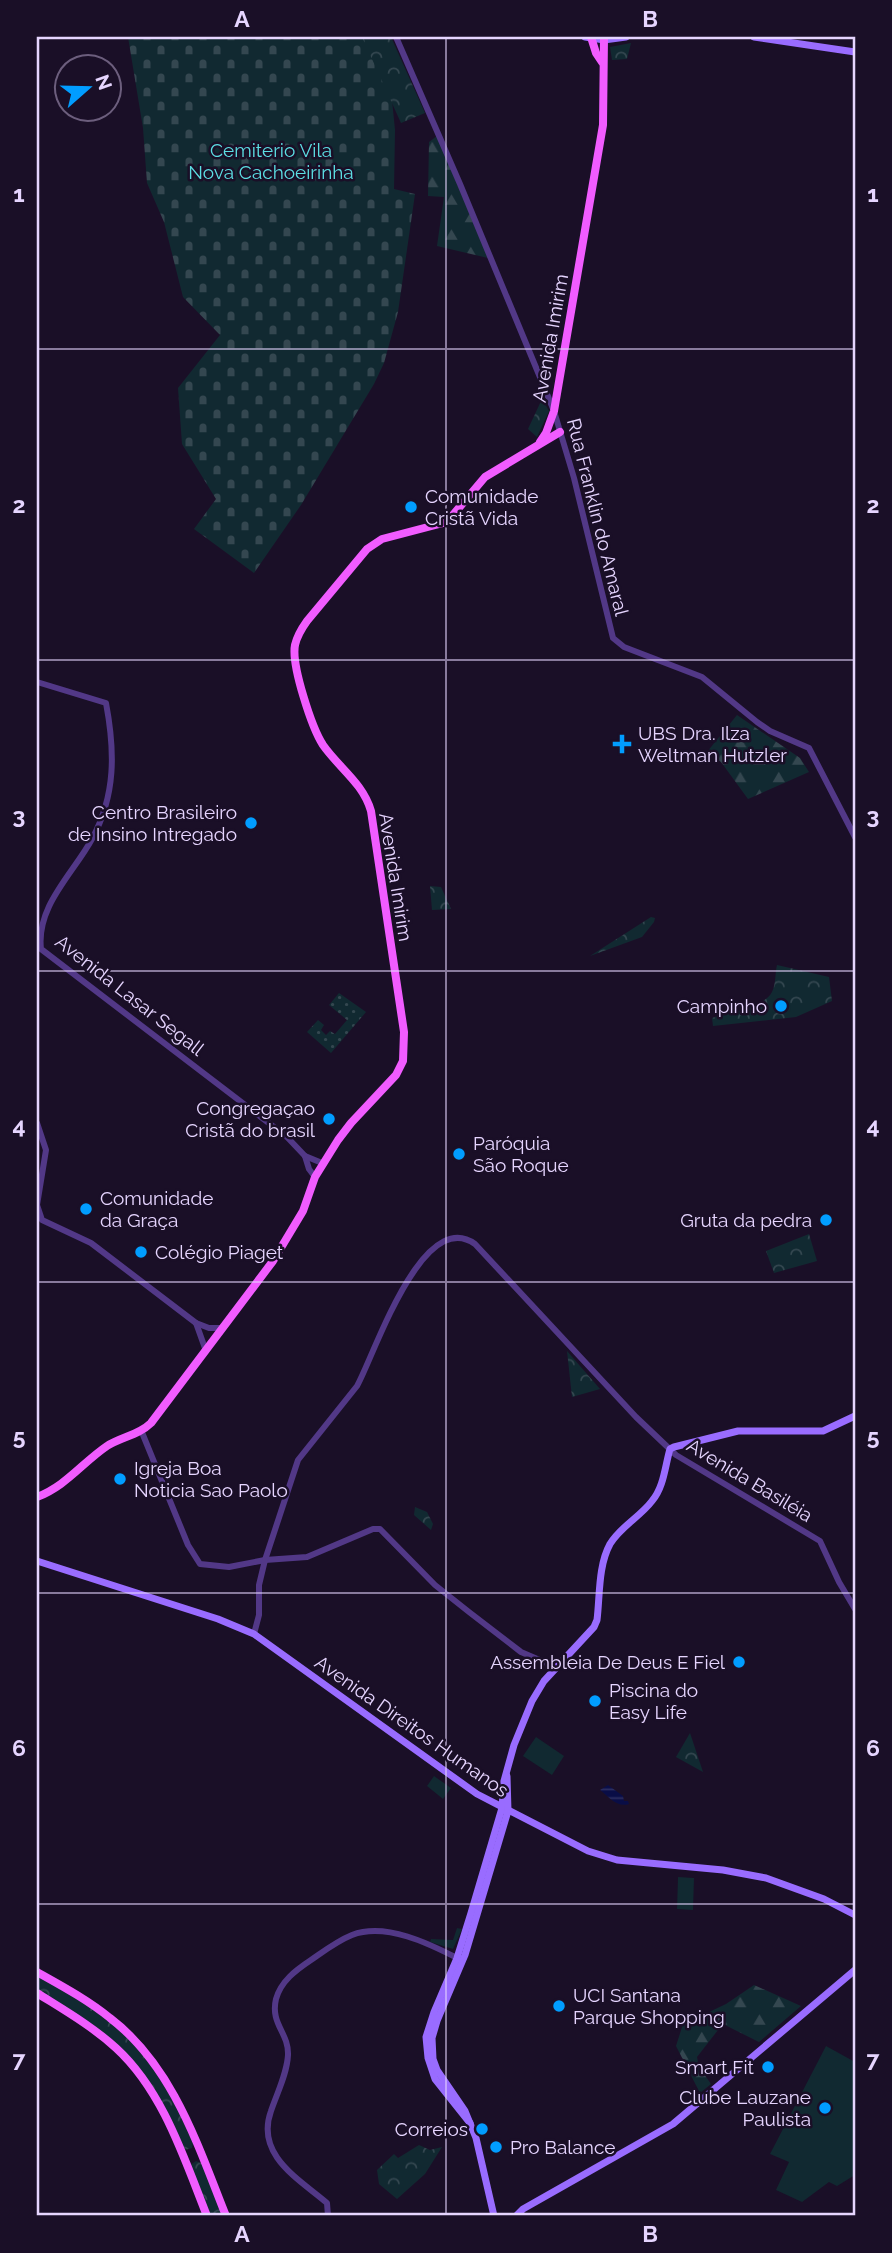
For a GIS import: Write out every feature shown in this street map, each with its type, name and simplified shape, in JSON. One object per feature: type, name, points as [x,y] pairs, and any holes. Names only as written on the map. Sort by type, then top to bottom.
[{"type":"main road","name":"Avenida Imirim","points":[[589,37],[602,62]]},
{"type":"main road","points":[[589,37],[626,37]]},
{"type":"main road","points":[[754,37],[855,52]]},
{"type":"main road","name":"Avenida Imirim","points":[[37,1497],[71,1478],[105,1447],[151,1423],[273,1261],[303,1211],[322,1163],[351,1123],[394,1078],[403,1060],[405,1044],[371,811],[363,792],[324,746],[317,733],[298,672],[295,645],[307,621],[367,549],[382,539],[447,522],[485,477],[537,445],[546,433],[554,411],[603,125],[604,38]]},
{"type":"main road","points":[[537,445],[561,432]]},
{"type":"main road","points":[[494,2216],[479,2148],[470,2123],[437,2070],[432,2049],[437,2021],[460,1960],[505,1810],[504,1781],[508,1776],[514,1745],[532,1702],[544,1681],[591,1633],[597,1620],[612,1550],[657,1494],[670,1450],[678,1445],[727,1432],[824,1432],[855,1416]]},
{"type":"main road","name":"Avenida Direitos Humanos","points":[[37,1561],[218,1619],[254,1634],[460,1783],[505,1810],[579,1846],[607,1857],[766,1878],[824,1899],[855,1915]]},
{"type":"main road","points":[[516,2216],[673,2124],[855,1970]]},
{"type":"main road","points":[[37,1972],[107,2015],[131,2038],[171,2089],[226,2216]]},
{"type":"main road","points":[[37,1993],[93,2029],[126,2058],[148,2087],[180,2150],[207,2216]]},
{"type":"main road","points":[[180,2150],[191,2151],[196,2142]]},
{"type":"main road","points":[[187,2166],[194,2160],[204,2162]]},
{"type":"street","name":"Rua Franklin do Amaral","points":[[396,37],[554,411],[614,641],[702,677],[770,731],[809,747],[855,837]]},
{"type":"street","name":"Avenida Lasar Segall","points":[[37,682],[106,703],[113,765],[109,797],[93,838],[63,883],[46,915],[40,934],[41,949],[287,1137],[304,1156],[315,1177]]},
{"type":"street","points":[[37,1124],[46,1150],[37,1205],[42,1220],[91,1243],[195,1323],[213,1329],[222,1328]]},
{"type":"street","name":"Avenida Lasar Segall","points":[[304,1156],[322,1163]]},
{"type":"street","name":"Avenida Basiléia","points":[[265,1560],[298,1460],[364,1373],[387,1316],[418,1266],[436,1247],[454,1238],[469,1240],[475,1244],[670,1450],[816,1537],[824,1545],[839,1582],[855,1609]]},
{"type":"street","points":[[195,1323],[206,1352]]},
{"type":"street","points":[[141,1430],[197,1562],[203,1566],[217,1568],[265,1560],[307,1557],[373,1529],[380,1529],[435,1585],[469,1612],[521,1652],[556,1667]]},
{"type":"street","points":[[254,1634],[259,1615],[259,1585],[265,1560]]},
{"type":"street","points":[[328,2216],[327,2203],[280,2163],[268,2138],[268,2122],[288,2056],[286,2040],[276,2024],[275,2015],[276,2000],[282,1986],[304,1965],[341,1941],[360,1933],[394,1934],[460,1960]]},
{"type":"green space","name":"Cemiterio Vila Nova Cachoeirinha","points":[[128,37],[368,37],[392,100],[395,130],[394,189],[415,194],[398,312],[384,363],[301,505],[254,573],[194,529],[216,499],[182,444],[178,388],[220,335],[183,297],[164,222],[147,183],[143,128]]},
{"type":"green space","points":[[362,37],[391,37],[425,113],[401,123]]},
{"type":"green space","points":[[631,43],[627,59],[612,60],[610,47]]},
{"type":"green space","points":[[437,136],[488,258],[437,246],[444,197],[428,196],[429,142]]},
{"type":"green space","points":[[542,399],[549,411],[537,437],[528,429]]},
{"type":"green space","points":[[737,715],[800,758],[809,772],[748,799],[721,762],[707,752]]},
{"type":"green space","points":[[430,886],[441,887],[451,909],[432,910]]},
{"type":"green space","points":[[651,917],[655,918],[654,922],[642,937],[590,956]]},
{"type":"green space","points":[[777,965],[829,977],[832,1001],[796,1017],[713,1026],[712,1018],[754,1006],[768,997],[773,989]]},
{"type":"green space","points":[[339,993],[366,1012],[331,1053],[307,1032],[318,1020],[324,1025],[321,1030],[326,1035],[330,1031],[335,1034],[347,1020],[329,1005]]},
{"type":"green space","name":"Campinho","points":[[789,1000],[791,1011],[773,1013],[772,1002]]},
{"type":"green space","points":[[809,1234],[817,1261],[774,1273],[766,1251]]},
{"type":"green space","points":[[567,1351],[600,1389],[572,1397]]},
{"type":"green space","points":[[415,1507],[427,1512],[433,1524],[431,1530],[414,1515]]},
{"type":"green space","points":[[690,1733],[703,1772],[676,1757]]},
{"type":"green space","points":[[536,1737],[564,1756],[552,1775],[523,1756]]},
{"type":"green space","points":[[434,1776],[451,1788],[443,1799],[427,1786]]},
{"type":"green space","points":[[678,1877],[694,1878],[693,1910],[677,1909]]},
{"type":"green space","points":[[457,1928],[462,1929],[453,1949],[430,1942],[431,1939],[453,1940]]},
{"type":"green space","points":[[37,1975],[102,2015],[125,2034],[149,2062],[169,2094],[193,2143],[192,2148],[185,2150],[128,2057],[96,2027],[37,1990]]},
{"type":"green space","points":[[754,1985],[801,2006],[759,2042],[725,2025],[718,2030],[697,2057],[699,2067],[711,2084],[700,2093],[676,2046],[684,2021],[690,2021],[726,2004]]},
{"type":"green space","name":"Clube Lauzane Paulista","points":[[826,2046],[855,2062],[855,2175],[837,2186],[829,2182],[802,2202],[776,2190],[789,2162],[770,2154]]},
{"type":"green space","points":[[419,2145],[430,2150],[442,2147],[425,2174],[397,2199],[379,2184],[377,2170],[394,2154],[398,2158]]},
{"type":"green space","points":[[196,2161],[201,2163],[223,2216],[211,2216],[190,2165]]},
{"type":"shaded area","points":[[608,1785],[629,1804],[617,1803],[600,1790]]},
{"type":"place","name":"Comunidade Cristã Vida","points":[[411,507]]},
{"type":"place","name":"UBS Dra. Ilza Weltman Hutzler","points":[[622,744]]},
{"type":"place","name":"Centro Brasileiro de Insino Intregado","points":[[251,823]]},
{"type":"place","name":"Campinho","points":[[781,1006]]},
{"type":"place","name":"Congregaçao Cristã do brasil","points":[[329,1119]]},
{"type":"place","name":"Paróquia São Roque","points":[[459,1154]]},
{"type":"place","name":"Comunidade da Graça","points":[[86,1209]]},
{"type":"place","name":"Gruta da pedra","points":[[826,1220]]},
{"type":"place","name":"Colégio Piaget","points":[[141,1252]]},
{"type":"place","name":"Igreja Boa Noticia Sao Paolo","points":[[120,1479]]},
{"type":"place","name":"Assembleia De Deus E Fiel","points":[[739,1662]]},
{"type":"place","name":"Piscina do Easy Life","points":[[595,1701]]},
{"type":"place","name":"UCI Santana Parque Shopping","points":[[559,2006]]},
{"type":"place","name":"Smart Fit","points":[[768,2067]]},
{"type":"place","name":"Clube Lauzane Paulista","points":[[825,2108]]},
{"type":"place","name":"Correios","points":[[482,2129]]},
{"type":"place","name":"Pro Balance","points":[[496,2147]]}]
